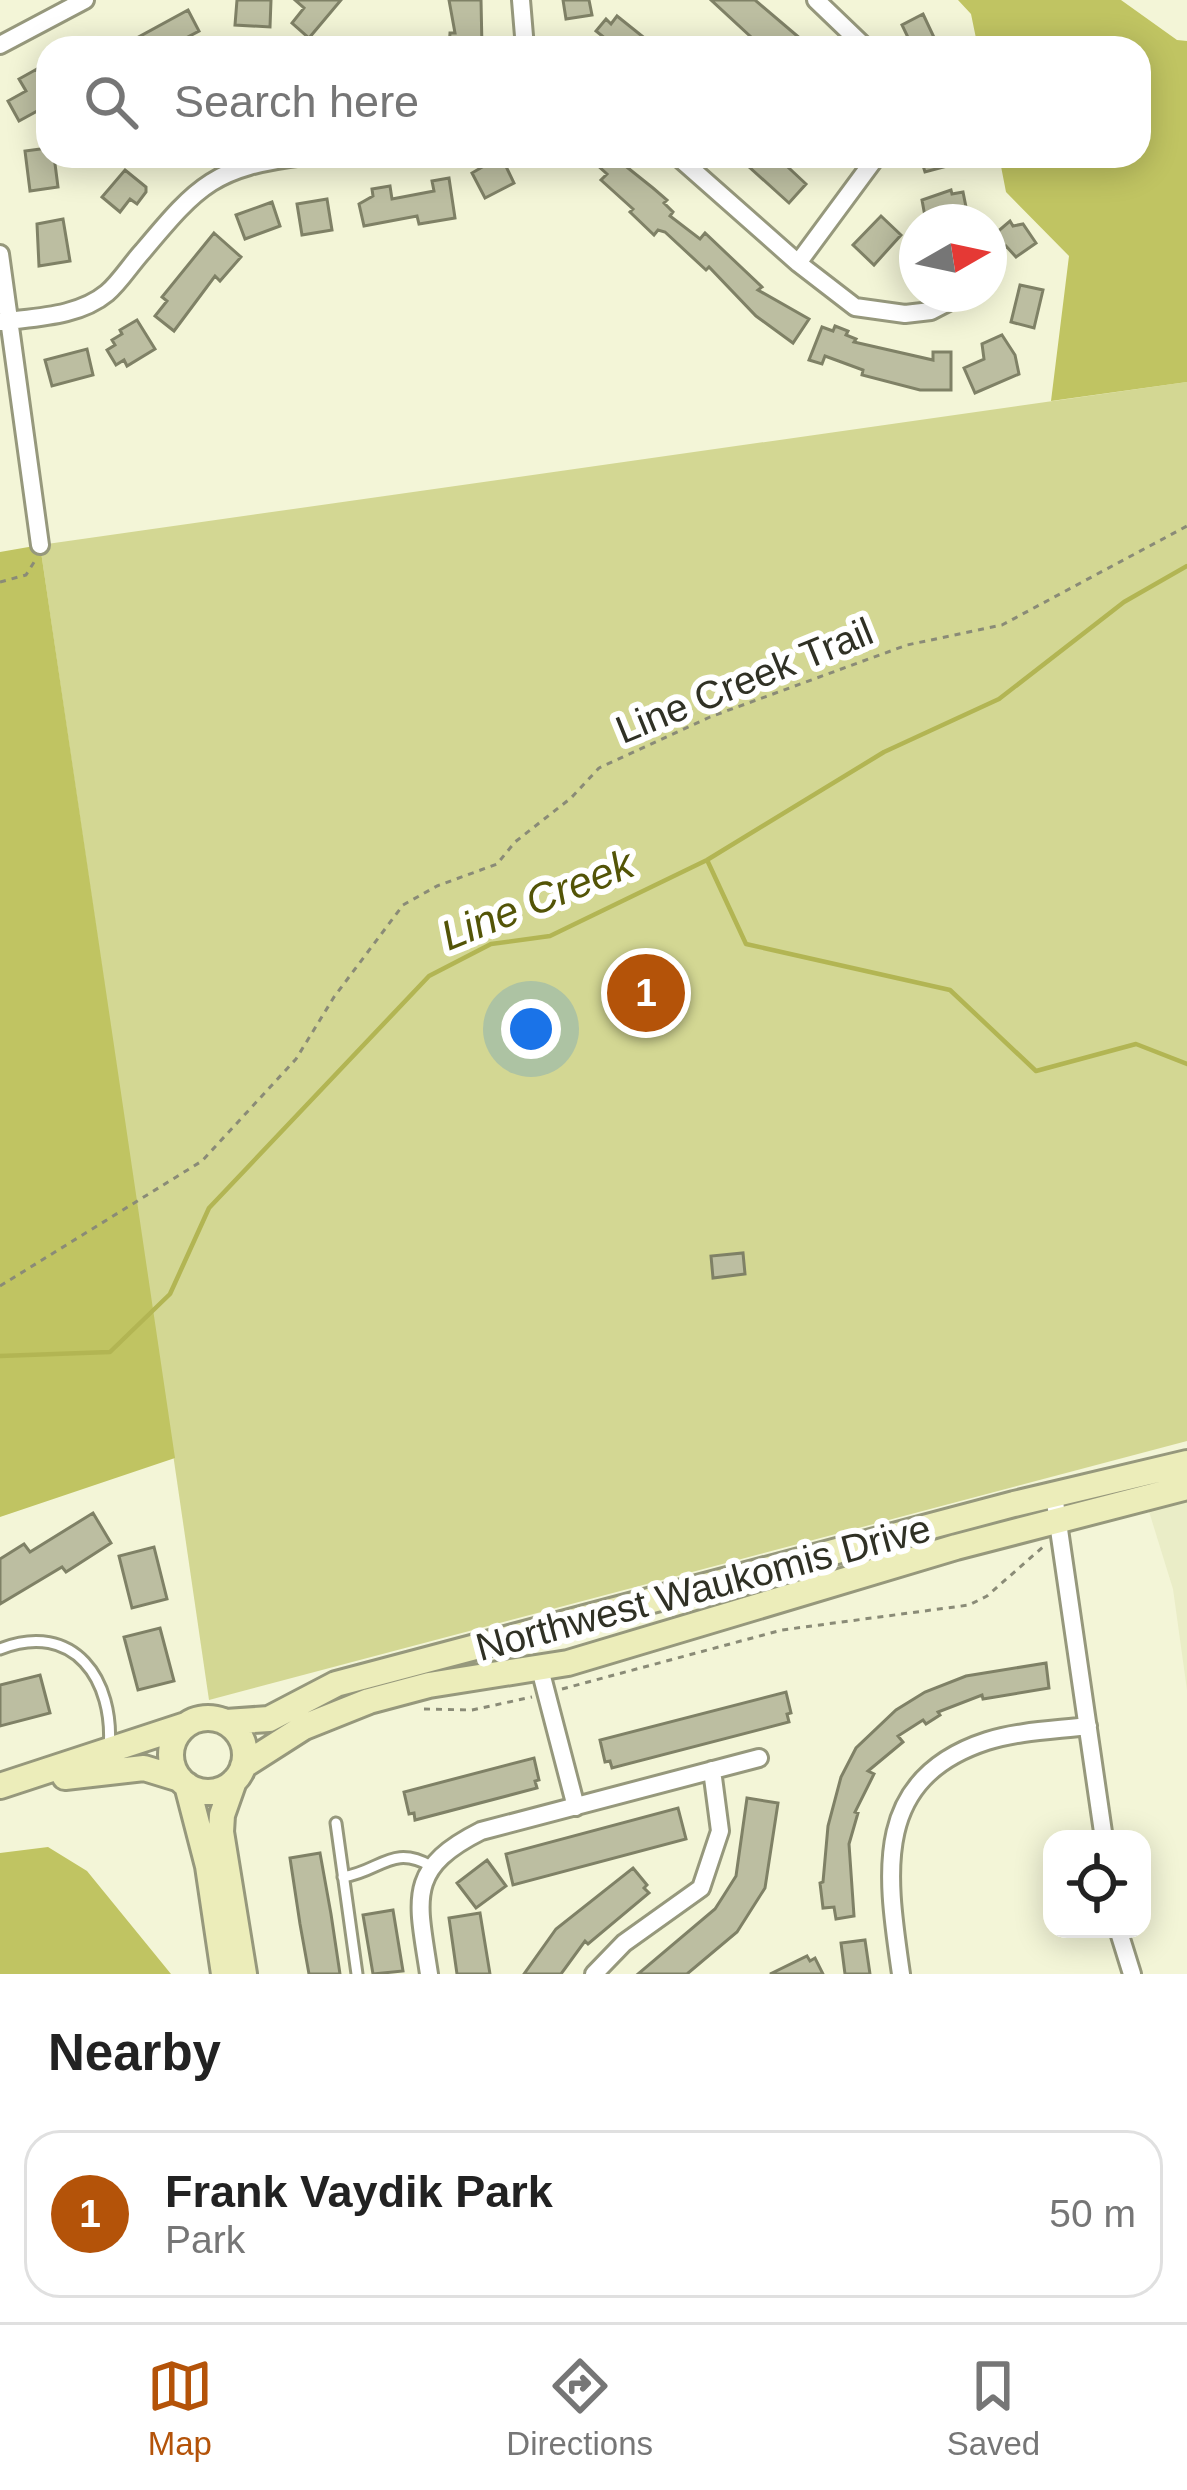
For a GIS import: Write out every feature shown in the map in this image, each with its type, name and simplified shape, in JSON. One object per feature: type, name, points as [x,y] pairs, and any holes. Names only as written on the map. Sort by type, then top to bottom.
[{"type":"main road","name":"Northwest Waukomis Drive","points":[[226,1722],[269,1719],[336,1684],[1187,1463]]},
{"type":"main road","name":"Northwest Waukomis Drive","points":[[239,1773],[304,1727],[369,1701],[429,1684],[540,1670],[956,1547],[1059,1530],[1187,1487]]},
{"type":"main road","points":[[10,1783],[201,1718],[226,1722],[242,1741],[239,1773],[222,1815],[221,1832],[244,1974]]},
{"type":"main road","points":[[186,1725],[175,1738],[171,1755],[208,1866],[224,1974]]},
{"type":"main road","points":[[10,1783],[144,1768],[211,1791],[239,1773]]},
{"type":"street","points":[[0,44],[86,0]]},
{"type":"street","points":[[521,0],[524,36]]},
{"type":"street","points":[[816,0],[854,36]]},
{"type":"street","points":[[5,321],[67,312],[106,294],[181,206],[209,182],[240,168]]},
{"type":"street","points":[[691,168],[855,307],[922,312]]},
{"type":"street","points":[[798,263],[868,168]]},
{"type":"street","points":[[0,254],[5,321],[40,545]]},
{"type":"street","points":[[1054,1495],[1103,1830]]},
{"type":"street","points":[[540,1670],[576,1807]]},
{"type":"street","points":[[901,1974],[889,1862],[897,1819],[919,1782],[934,1767],[987,1741],[1088,1726]]},
{"type":"street","points":[[429,1974],[420,1912],[427,1873],[450,1846],[481,1831],[759,1758]]},
{"type":"street","points":[[594,1974],[624,1943],[701,1888],[720,1831],[712,1770]]},
{"type":"street","points":[[1121,1938],[1132,1974]]},
{"type":"lane","points":[[0,1649],[26,1640],[49,1640],[74,1653],[97,1679],[112,1714],[109,1750]]},
{"type":"lane","points":[[336,1823],[357,1974]]},
{"type":"lane","points":[[343,1876],[370,1872],[388,1858],[409,1855],[427,1873]]},
{"type":"path","name":"Line Creek Trail","points":[[0,1286],[202,1161],[296,1059],[334,997],[404,905],[437,886],[497,865],[514,842],[571,799],[599,768],[710,717],[907,645],[1002,625],[1187,526]]},
{"type":"path","points":[[0,582],[26,575],[40,545]]},
{"type":"path","points":[[560,1689],[782,1630],[969,1605],[987,1597],[1059,1530]]},
{"type":"path","points":[[411,1708],[472,1710],[534,1696]]},
{"type":"shaded area","points":[[1187,1495],[1187,1690],[1173,1589],[1147,1505]]},
{"type":"green space","points":[[958,0],[1121,0],[1177,40],[1187,41],[1187,382],[1051,401],[1069,256],[1006,192],[1001,168],[1151,168],[1151,36],[976,36],[971,14]]},
{"type":"green space","points":[[1187,382],[1187,1441],[209,1700],[40,545]]},
{"type":"green space","points":[[40,545],[175,1458],[0,1517],[0,552]]},
{"type":"green space","points":[[48,1847],[87,1871],[171,1974],[0,1974],[0,1853]]},
{"type":"building","points":[[237,0],[271,0],[270,27],[235,25]]},
{"type":"building","points":[[295,0],[341,0],[311,36],[292,23],[304,8]]},
{"type":"building","points":[[449,0],[481,0],[482,36],[450,36],[455,33]]},
{"type":"building","points":[[563,0],[589,0],[592,15],[566,19]]},
{"type":"building","points":[[711,0],[755,0],[797,36],[750,36]]},
{"type":"building","points":[[188,10],[199,31],[190,36],[140,36]]},
{"type":"building","points":[[923,14],[933,36],[907,36],[902,25]]},
{"type":"building","points":[[617,16],[642,36],[602,36],[596,31],[606,19],[611,24]]},
{"type":"building","points":[[36,70],[36,112],[19,121],[8,101],[26,91],[19,79]]},
{"type":"building","points":[[36,150],[36,168],[56,168],[58,187],[30,191],[25,151]]},
{"type":"building","points":[[481,168],[507,168],[514,183],[485,198],[472,173]]},
{"type":"building","points":[[600,168],[628,168],[667,200],[664,203],[673,212],[670,216],[700,239],[705,233],[762,287],[758,290],[809,319],[793,343],[756,316],[709,267],[706,270],[665,232],[658,230],[654,235],[601,180],[607,174]]},
{"type":"building","points":[[750,168],[789,168],[806,184],[789,203]]},
{"type":"building","points":[[125,170],[146,192],[137,204],[130,199],[120,212],[102,197]]},
{"type":"building","points":[[449,178],[455,218],[419,224],[417,216],[364,226],[359,204],[373,196],[372,189],[390,186],[392,199],[434,191],[432,181]]},
{"type":"building","points":[[951,190],[952,194],[963,192],[965,204],[923,204],[922,200]]},
{"type":"building","points":[[327,199],[332,230],[302,235],[297,204]]},
{"type":"building","points":[[272,202],[280,226],[245,239],[236,215]]},
{"type":"building","points":[[881,216],[899,233],[874,265],[853,245]]},
{"type":"building","points":[[63,219],[70,261],[39,266],[37,224]]},
{"type":"building","points":[[1007,224],[1023,224],[1036,243],[1016,257],[1007,247]]},
{"type":"building","points":[[214,233],[241,257],[220,281],[215,276],[174,331],[155,316],[167,301],[162,297]]},
{"type":"building","points":[[1020,285],[1043,290],[1034,328],[1011,322]]},
{"type":"building","points":[[137,320],[155,349],[127,366],[124,360],[116,365],[107,350],[115,345],[112,340],[122,334],[120,330]]},
{"type":"building","points":[[835,326],[848,331],[846,335],[854,342],[933,360],[933,352],[951,352],[951,390],[920,390],[862,375],[863,370],[825,356],[822,364],[809,360],[822,327],[833,331]]},
{"type":"building","points":[[1002,335],[1015,355],[1019,374],[975,393],[964,368],[984,359],[982,344]]},
{"type":"building","points":[[87,349],[93,375],[52,386],[45,360]]},
{"type":"building","points":[[743,1253],[745,1274],[713,1278],[711,1256]]},
{"type":"building","points":[[93,1513],[111,1543],[66,1572],[62,1567],[0,1604],[0,1559],[24,1544],[30,1552]]},
{"type":"building","points":[[154,1547],[167,1599],[132,1608],[119,1556]]},
{"type":"building","points":[[160,1628],[174,1681],[138,1690],[124,1637]]},
{"type":"building","points":[[1046,1663],[1049,1688],[983,1699],[982,1695],[938,1712],[926,1724],[923,1720],[898,1736],[903,1742],[868,1771],[874,1774],[855,1812],[849,1844],[854,1916],[836,1919],[834,1907],[823,1908],[820,1883],[828,1826],[841,1777],[856,1748],[896,1710],[925,1692],[966,1676]]},
{"type":"building","points":[[40,1675],[50,1713],[0,1726],[0,1685]]},
{"type":"building","points":[[786,1692],[789,1722],[612,1768],[610,1761],[605,1762],[600,1740]]},
{"type":"building","points":[[534,1758],[537,1788],[415,1820],[414,1813],[409,1814],[404,1792]]},
{"type":"building","points":[[747,1798],[778,1803],[765,1888],[737,1932],[687,1974],[638,1974],[715,1909],[736,1876]]},
{"type":"building","points":[[678,1808],[686,1839],[513,1885],[506,1854]]},
{"type":"building","points":[[320,1853],[340,1974],[309,1974],[300,1924],[290,1858]]},
{"type":"building","points":[[487,1860],[506,1886],[476,1908],[457,1883]]},
{"type":"building","points":[[633,1868],[649,1893],[588,1944],[585,1941],[561,1974],[524,1974],[556,1929]]},
{"type":"building","points":[[393,1910],[403,1971],[373,1974],[363,1915]]},
{"type":"building","points":[[480,1913],[490,1974],[457,1974],[449,1918]]},
{"type":"building","points":[[865,1940],[870,1974],[845,1974],[841,1943]]},
{"type":"building","points":[[807,1956],[810,1961],[815,1958],[823,1974],[770,1974]]},
{"type":"waterway","name":"Line Creek","points":[[0,1356],[110,1352],[170,1294],[209,1208],[429,976],[491,944],[550,936],[707,860],[884,752],[999,699],[1124,602],[1187,566]]},
{"type":"waterway","points":[[708,862],[746,944],[950,990],[1036,1071],[1136,1044],[1187,1064]]},
{"type":"place","name":"Frank Vaydik Park","points":[[646,993]]}]
